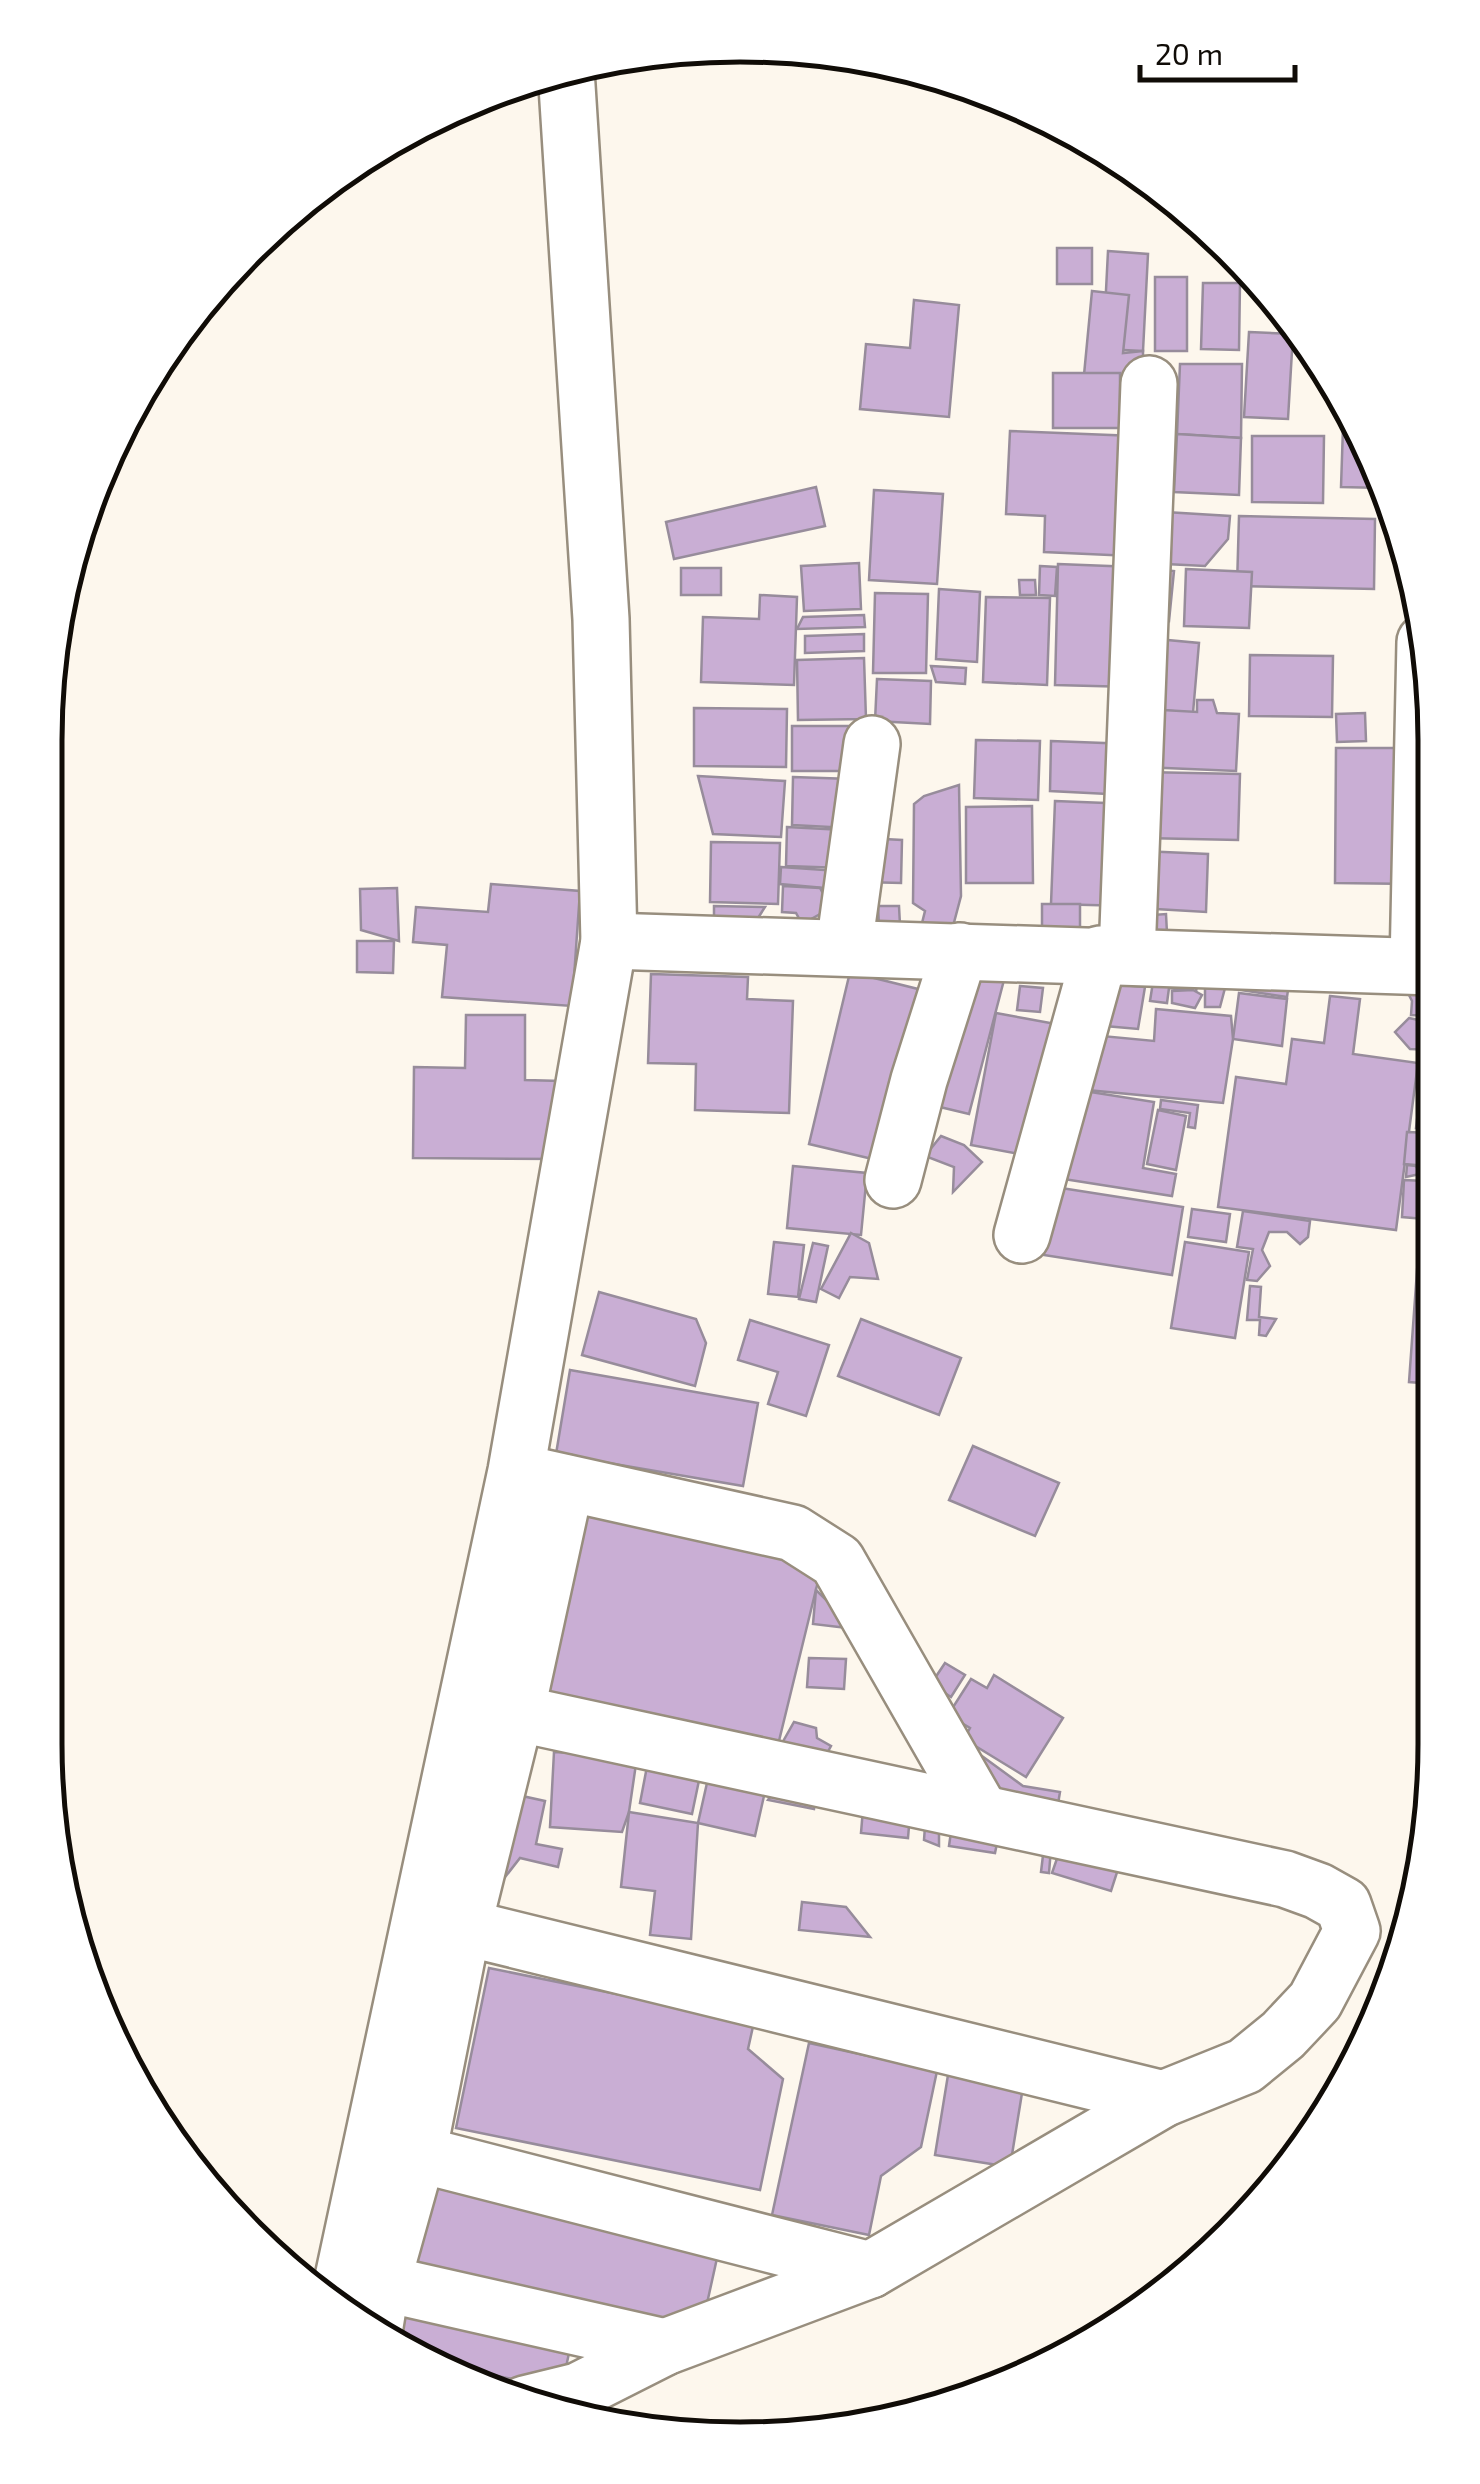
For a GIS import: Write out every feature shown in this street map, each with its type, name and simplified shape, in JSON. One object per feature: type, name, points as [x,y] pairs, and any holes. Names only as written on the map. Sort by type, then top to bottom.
[{"type":"street","points":[[364,2305],[418,2154],[463,1927],[516,1713],[541,1478],[608,942],[601,619],[567,86]]},
{"type":"street","points":[[1022,1235],[1114,955],[1148,384]]},
{"type":"street","points":[[844,948],[872,744]]},
{"type":"street","points":[[608,942],[1418,966]]},
{"type":"street","points":[[893,1180],[918,1080],[960,951]]},
{"type":"street","points":[[541,1478],[792,1533],[837,1561],[980,1811]]},
{"type":"street","points":[[364,2305],[541,1478]]},
{"type":"street","points":[[516,1713],[1285,1878],[1318,1890],[1343,1905],[1352,1931],[1315,2001],[1245,2066],[1163,2099],[870,2270],[665,2347],[578,2391],[558,2396]]},
{"type":"street","points":[[463,1927],[1163,2099]]},
{"type":"street","points":[[418,2154],[870,2270]]},
{"type":"street","points":[[364,2305],[665,2347]]},
{"type":"building","points":[[1057,248],[1092,248],[1092,284],[1057,284]]},
{"type":"building","points":[[1108,251],[1148,254],[1143,351],[1103,349]]},
{"type":"building","points":[[1155,277],[1187,277],[1187,351],[1155,351]]},
{"type":"building","points":[[1203,283],[1240,283],[1239,350],[1201,349]]},
{"type":"building","points":[[1092,291],[1129,295],[1123,353],[1143,351],[1143,381],[1084,375]]},
{"type":"building","points":[[914,300],[959,305],[949,417],[860,409],[866,344],[910,348]]},
{"type":"building","points":[[1249,332],[1281,333],[1292,349],[1288,419],[1244,417]]},
{"type":"building","points":[[1180,364],[1242,364],[1241,438],[1177,434]]},
{"type":"building","points":[[1053,373],[1120,373],[1120,428],[1053,428]]},
{"type":"building","points":[[1343,430],[1369,488],[1341,487]]},
{"type":"building","points":[[1010,431],[1135,436],[1131,556],[1044,552],[1045,516],[1006,514]]},
{"type":"building","points":[[1177,434],[1241,438],[1239,495],[1174,492]]},
{"type":"building","points":[[1252,436],[1324,436],[1323,503],[1252,502]]},
{"type":"building","points":[[816,487],[825,526],[674,559],[666,522]]},
{"type":"building","points":[[874,490],[943,494],[937,584],[869,580]]},
{"type":"building","points":[[1149,511],[1230,516],[1228,539],[1205,566],[1146,563]]},
{"type":"building","points":[[1239,516],[1375,519],[1374,589],[1237,586]]},
{"type":"building","points":[[859,563],[861,609],[804,611],[801,566]]},
{"type":"building","points":[[1058,564],[1134,567],[1131,687],[1055,685]]},
{"type":"building","points":[[1040,566],[1057,567],[1055,596],[1039,595]]},
{"type":"building","points":[[681,568],[721,568],[721,595],[681,595]]},
{"type":"building","points":[[1156,569],[1174,571],[1169,621],[1152,619]]},
{"type":"building","points":[[1186,569],[1252,572],[1249,628],[1184,626]]},
{"type":"building","points":[[1019,580],[1035,580],[1036,595],[1020,595]]},
{"type":"building","points":[[939,589],[980,592],[977,662],[936,659]]},
{"type":"building","points":[[875,593],[928,594],[926,673],[873,673]]},
{"type":"building","points":[[760,595],[797,597],[794,685],[701,682],[703,617],[759,619]]},
{"type":"building","points":[[986,597],[1050,598],[1047,685],[983,682]]},
{"type":"building","points":[[864,615],[865,627],[797,629],[803,617]]},
{"type":"building","points":[[864,634],[864,651],[805,653],[805,636]]},
{"type":"building","points":[[1146,638],[1199,643],[1193,713],[1141,708]]},
{"type":"building","points":[[1250,655],[1333,656],[1332,717],[1249,716]]},
{"type":"building","points":[[864,658],[866,719],[798,720],[797,660]]},
{"type":"building","points":[[931,666],[966,668],[965,684],[936,682]]},
{"type":"building","points":[[877,679],[931,681],[930,724],[875,721]]},
{"type":"building","points":[[1197,700],[1213,700],[1217,713],[1239,714],[1236,771],[1142,767],[1145,709],[1197,712]]},
{"type":"building","points":[[694,708],[787,709],[786,767],[694,766]]},
{"type":"building","points":[[1365,713],[1366,741],[1337,742],[1336,714]]},
{"type":"building","points":[[792,726],[852,726],[852,771],[792,771]]},
{"type":"building","points":[[976,740],[1040,741],[1038,800],[974,798]]},
{"type":"building","points":[[1051,741],[1130,744],[1127,795],[1050,791]]},
{"type":"building","points":[[1336,748],[1414,748],[1413,884],[1335,883]]},
{"type":"building","points":[[1144,772],[1240,774],[1238,840],[1143,838]]},
{"type":"building","points":[[698,776],[785,781],[781,837],[713,834]]},
{"type":"building","points":[[793,777],[851,779],[849,828],[792,825]]},
{"type":"building","points":[[959,785],[961,896],[952,930],[922,923],[925,911],[913,903],[914,804],[924,796]]},
{"type":"building","points":[[1055,801],[1131,804],[1128,906],[1051,904]]},
{"type":"building","points":[[1032,806],[1033,883],[966,883],[966,807]]},
{"type":"building","points":[[787,827],[844,830],[843,868],[786,866]]},
{"type":"building","points":[[865,838],[902,840],[901,883],[863,882]]},
{"type":"building","points":[[711,842],[780,843],[778,904],[710,902]]},
{"type":"building","points":[[1142,851],[1208,854],[1206,912],[1139,908]]},
{"type":"building","points":[[781,867],[839,871],[836,889],[780,884]]},
{"type":"building","points":[[491,884],[580,891],[572,1006],[442,997],[447,945],[413,942],[416,907],[488,912]]},
{"type":"building","points":[[783,886],[820,888],[831,908],[802,924],[796,913],[782,912]]},
{"type":"building","points":[[397,888],[399,941],[361,930],[360,889]]},
{"type":"building","points":[[1042,904],[1080,904],[1080,935],[1042,935]]},
{"type":"building","points":[[714,906],[765,907],[758,918],[714,917]]},
{"type":"building","points":[[878,906],[899,906],[900,925],[879,926]]},
{"type":"building","points":[[1166,914],[1167,933],[1133,943],[1139,916]]},
{"type":"building","points":[[357,941],[394,941],[393,973],[357,972]]},
{"type":"building","points":[[1200,962],[1196,992],[1169,988],[1167,1003],[1150,1001],[1153,982]]},
{"type":"building","points":[[966,970],[1004,980],[969,1114],[940,1107]]},
{"type":"building","points":[[850,972],[926,991],[885,1162],[809,1144]]},
{"type":"building","points":[[651,974],[748,977],[747,999],[793,1001],[789,1113],[695,1110],[696,1064],[648,1063]]},
{"type":"building","points":[[1236,976],[1289,983],[1287,997],[1234,989]]},
{"type":"building","points":[[1097,983],[1145,987],[1138,1029],[1094,1025]]},
{"type":"building","points":[[1020,986],[1043,988],[1040,1012],[1017,1010]]},
{"type":"building","points":[[1205,988],[1225,988],[1220,1007],[1205,1007]]},
{"type":"building","points":[[1193,990],[1202,995],[1195,1008],[1172,1003],[1172,991]]},
{"type":"building","points":[[1407,991],[1418,991],[1418,1015],[1411,1015],[1412,1001]]},
{"type":"building","points":[[1239,993],[1287,999],[1282,1046],[1233,1039]]},
{"type":"building","points":[[1330,996],[1360,999],[1353,1054],[1418,1063],[1396,1230],[1218,1207],[1236,1077],[1286,1084],[1292,1039],[1324,1043]]},
{"type":"building","points":[[1156,1009],[1231,1016],[1233,1039],[1223,1103],[1087,1090],[1092,1035],[1154,1041]]},
{"type":"building","points":[[996,1013],[1061,1025],[1036,1157],[971,1145]]},
{"type":"building","points":[[466,1015],[525,1015],[525,1080],[561,1081],[561,1159],[413,1158],[414,1067],[465,1068]]},
{"type":"building","points":[[1409,1018],[1418,1020],[1418,1049],[1410,1049],[1395,1032]]},
{"type":"building","points":[[1078,1090],[1154,1102],[1143,1168],[1176,1174],[1172,1196],[1051,1177]]},
{"type":"building","points":[[1161,1100],[1198,1105],[1195,1128],[1188,1127],[1190,1113],[1160,1109]]},
{"type":"building","points":[[1158,1110],[1186,1116],[1176,1170],[1147,1164]]},
{"type":"building","points":[[1407,1132],[1418,1132],[1418,1165],[1404,1164]]},
{"type":"building","points":[[941,1136],[964,1145],[982,1162],[953,1192],[954,1167],[925,1156]]},
{"type":"building","points":[[1407,1165],[1416,1166],[1418,1174],[1406,1177]]},
{"type":"building","points":[[793,1166],[867,1173],[861,1235],[787,1228]]},
{"type":"building","points":[[1404,1180],[1418,1181],[1418,1218],[1402,1217]]},
{"type":"building","points":[[1042,1185],[1183,1207],[1172,1275],[1031,1253]]},
{"type":"building","points":[[1192,1209],[1230,1214],[1226,1242],[1188,1237]]},
{"type":"building","points":[[1243,1211],[1310,1221],[1308,1237],[1300,1244],[1287,1232],[1269,1232],[1262,1250],[1270,1266],[1257,1281],[1247,1280],[1253,1249],[1237,1247]]},
{"type":"building","points":[[851,1233],[869,1243],[878,1279],[850,1277],[839,1298],[821,1289]]},
{"type":"building","points":[[774,1242],[804,1245],[798,1297],[768,1294]]},
{"type":"building","points":[[1185,1242],[1249,1252],[1235,1338],[1171,1328]]},
{"type":"building","points":[[813,1243],[828,1246],[816,1302],[799,1299]]},
{"type":"building","points":[[1418,1257],[1418,1383],[1409,1382]]},
{"type":"building","points":[[1250,1286],[1261,1287],[1259,1317],[1276,1319],[1266,1336],[1259,1335],[1260,1320],[1247,1320]]},
{"type":"building","points":[[599,1292],[696,1319],[706,1343],[695,1386],[582,1355]]},
{"type":"building","points":[[861,1319],[961,1358],[939,1415],[838,1376]]},
{"type":"building","points":[[750,1320],[829,1345],[806,1416],[768,1404],[778,1372],[738,1360]]},
{"type":"building","points":[[570,1370],[758,1403],[743,1486],[556,1454]]},
{"type":"building","points":[[973,1446],[1059,1483],[1035,1536],[949,1500]]},
{"type":"building","points":[[572,1500],[822,1565],[777,1749],[531,1698]]},
{"type":"building","points":[[816,1590],[856,1629],[813,1624]]},
{"type":"building","points":[[809,1658],[846,1659],[844,1689],[807,1687]]},
{"type":"building","points":[[945,1663],[965,1675],[951,1697],[931,1684]]},
{"type":"building","points":[[994,1675],[1063,1718],[1026,1777],[964,1739],[970,1728],[948,1715],[971,1679],[987,1688]]},
{"type":"building","points":[[794,1722],[816,1728],[817,1738],[831,1746],[819,1768],[781,1745]]},
{"type":"building","points":[[960,1740],[1023,1786],[1060,1792],[1057,1810],[985,1805]]},
{"type":"building","points":[[554,1752],[637,1757],[622,1832],[550,1827]]},
{"type":"building","points":[[649,1756],[702,1766],[692,1814],[640,1803]]},
{"type":"building","points":[[709,1774],[766,1787],[755,1836],[698,1823]]},
{"type":"building","points":[[777,1787],[816,1795],[814,1809],[768,1800]]},
{"type":"building","points":[[504,1792],[545,1801],[536,1844],[562,1849],[558,1867],[520,1858],[470,1922]]},
{"type":"building","points":[[863,1809],[910,1814],[908,1838],[861,1833]]},
{"type":"building","points":[[629,1812],[698,1823],[691,1939],[650,1935],[655,1891],[621,1887]]},
{"type":"building","points":[[925,1826],[939,1827],[939,1846],[924,1840]]},
{"type":"building","points":[[951,1832],[998,1838],[995,1853],[949,1846]]},
{"type":"building","points":[[1062,1844],[1120,1863],[1111,1891],[1052,1873]]},
{"type":"building","points":[[1044,1847],[1051,1848],[1049,1873],[1041,1872]]},
{"type":"building","points":[[802,1902],[846,1907],[870,1937],[799,1930]]},
{"type":"building","points":[[489,1968],[754,2022],[748,2049],[783,2079],[760,2190],[456,2128]]},
{"type":"building","points":[[809,2043],[937,2071],[921,2147],[881,2176],[869,2235],[772,2215]]},
{"type":"building","points":[[948,2075],[1023,2087],[1010,2167],[935,2155]]},
{"type":"building","points":[[428,2175],[721,2240],[706,2308],[658,2337],[404,2280]]},
{"type":"building","points":[[401,2297],[574,2330],[566,2367],[544,2385],[496,2376],[395,2327]]}]
